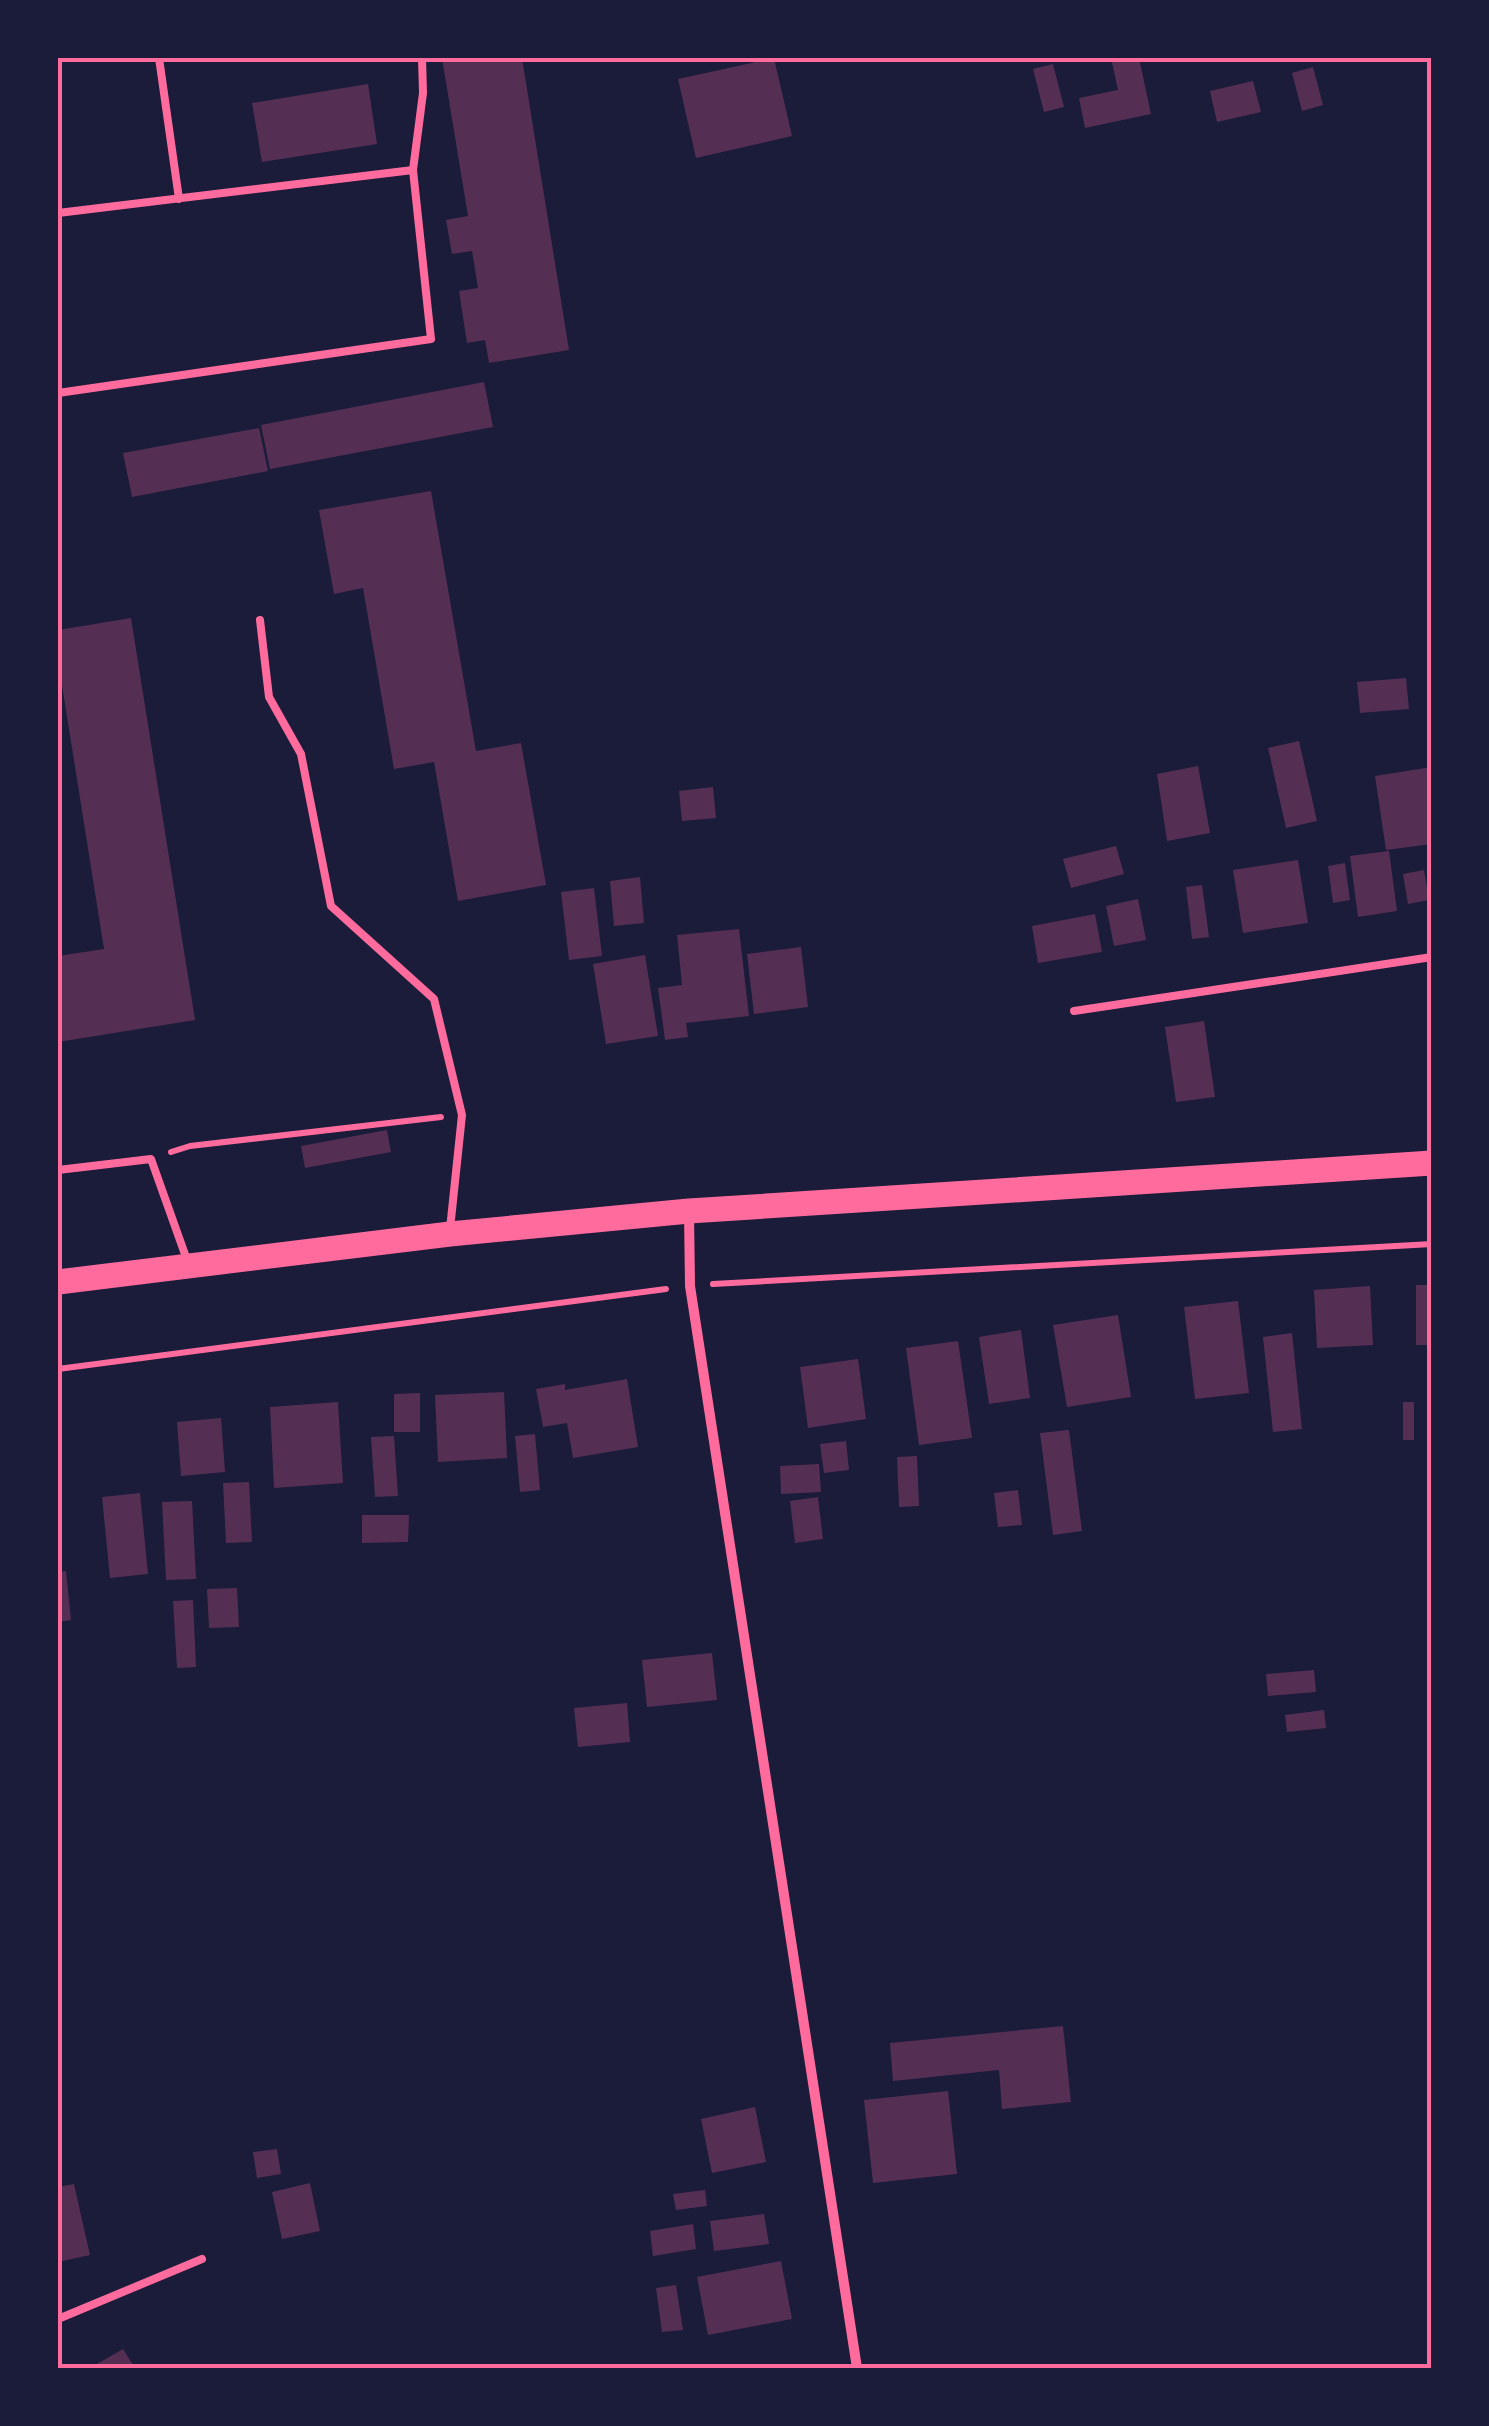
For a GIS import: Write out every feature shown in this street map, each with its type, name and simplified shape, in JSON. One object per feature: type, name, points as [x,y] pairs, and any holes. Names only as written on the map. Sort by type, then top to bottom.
[{"type":"main road","points":[[58,1282],[450,1234],[688,1211],[1432,1163]]},
{"type":"street","points":[[688,1211],[690,1286],[856,2368]]},
{"type":"lane","points":[[159,58],[179,199]]},
{"type":"lane","points":[[58,393],[432,339],[414,170],[423,93],[422,58]]},
{"type":"lane","points":[[58,213],[414,170]]},
{"type":"lane","points":[[260,620],[269,697],[301,754],[331,906],[434,999],[462,1115],[450,1234]]},
{"type":"lane","points":[[1074,1011],[1432,957]]},
{"type":"lane","points":[[58,1170],[151,1160],[189,1266]]},
{"type":"lane","points":[[58,2319],[202,2259]]},
{"type":"path","points":[[151,1160],[190,1146],[462,1115]]},
{"type":"path","points":[[58,1368],[690,1286],[1432,1244]]},
{"type":"building","points":[[442,58],[522,58],[569,350],[489,363],[485,340],[467,343],[459,291],[478,288],[472,251],[452,254],[446,220],[468,216]]},
{"type":"building","points":[[774,58],[792,136],[696,158],[678,79]]},
{"type":"building","points":[[1111,58],[1139,58],[1151,114],[1085,128],[1079,98],[1118,90]]},
{"type":"building","points":[[1053,64],[1064,107],[1044,112],[1033,69]]},
{"type":"building","points":[[1313,67],[1323,105],[1302,111],[1292,73]]},
{"type":"building","points":[[1253,81],[1261,112],[1217,122],[1210,91]]},
{"type":"building","points":[[368,84],[377,144],[262,162],[252,103]]},
{"type":"building","points":[[484,382],[493,427],[270,469],[261,425]]},
{"type":"building","points":[[259,428],[268,471],[132,497],[123,453]]},
{"type":"building","points":[[431,491],[476,751],[521,743],[546,885],[458,901],[434,762],[394,769],[363,588],[334,594],[319,510]]},
{"type":"building","points":[[131,618],[195,1020],[58,1042],[58,956],[104,949],[58,660],[58,630]]},
{"type":"building","points":[[1406,678],[1409,709],[1360,713],[1357,682]]},
{"type":"building","points":[[1299,741],[1317,821],[1286,828],[1268,748]]},
{"type":"building","points":[[1198,766],[1210,833],[1167,841],[1157,774]]},
{"type":"building","points":[[1432,767],[1432,844],[1386,850],[1375,776]]},
{"type":"building","points":[[713,787],[716,818],[682,821],[679,791]]},
{"type":"building","points":[[1116,846],[1124,874],[1071,888],[1063,859]]},
{"type":"building","points":[[1389,851],[1397,911],[1358,917],[1350,856]]},
{"type":"building","points":[[1298,860],[1308,923],[1243,933],[1233,870]]},
{"type":"building","points":[[1345,863],[1350,900],[1333,903],[1328,866]]},
{"type":"building","points":[[1424,870],[1429,900],[1408,904],[1403,874]]},
{"type":"building","points":[[640,877],[644,923],[614,926],[610,881]]},
{"type":"building","points":[[1202,885],[1209,937],[1192,939],[1186,887]]},
{"type":"building","points":[[594,888],[602,956],[569,960],[561,892]]},
{"type":"building","points":[[1138,899],[1146,940],[1114,946],[1106,906]]},
{"type":"building","points":[[1095,914],[1102,952],[1038,963],[1032,926]]},
{"type":"building","points":[[739,929],[749,1016],[686,1023],[688,1037],[665,1040],[658,988],[682,985],[677,935]]},
{"type":"building","points":[[801,947],[808,1007],[754,1014],[747,954]]},
{"type":"building","points":[[645,955],[658,1036],[606,1044],[593,964]]},
{"type":"building","points":[[1204,1021],[1215,1097],[1176,1102],[1165,1027]]},
{"type":"building","points":[[387,1130],[391,1152],[305,1168],[301,1146]]},
{"type":"building","points":[[1416,1285],[1432,1285],[1432,1345],[1416,1345]]},
{"type":"building","points":[[1370,1286],[1373,1345],[1317,1348],[1314,1290]]},
{"type":"building","points":[[1238,1301],[1249,1393],[1195,1399],[1184,1307]]},
{"type":"building","points":[[1118,1315],[1131,1397],[1067,1407],[1053,1325]]},
{"type":"building","points":[[1021,1330],[1030,1398],[989,1404],[979,1337]]},
{"type":"building","points":[[1292,1333],[1302,1429],[1273,1432],[1263,1337]]},
{"type":"building","points":[[958,1341],[972,1438],[919,1445],[906,1348]]},
{"type":"building","points":[[858,1359],[866,1419],[808,1428],[800,1367]]},
{"type":"building","points":[[627,1379],[638,1447],[573,1458],[567,1423],[543,1427],[536,1389],[565,1384],[565,1390]]},
{"type":"building","points":[[504,1392],[507,1458],[438,1462],[435,1395]]},
{"type":"building","points":[[420,1393],[420,1432],[394,1432],[394,1394]]},
{"type":"building","points":[[338,1402],[343,1483],[274,1488],[270,1407]]},
{"type":"building","points":[[1403,1402],[1414,1402],[1414,1440],[1403,1440]]},
{"type":"building","points":[[221,1418],[225,1472],[181,1476],[177,1422]]},
{"type":"building","points":[[1069,1430],[1082,1531],[1053,1535],[1040,1433]]},
{"type":"building","points":[[535,1434],[540,1490],[520,1492],[515,1436]]},
{"type":"building","points":[[394,1436],[398,1496],[375,1497],[371,1437]]},
{"type":"building","points":[[846,1441],[849,1470],[824,1473],[820,1444]]},
{"type":"building","points":[[917,1456],[919,1506],[899,1507],[897,1457]]},
{"type":"building","points":[[819,1464],[821,1492],[781,1494],[780,1466]]},
{"type":"building","points":[[249,1482],[252,1542],[226,1543],[223,1483]]},
{"type":"building","points":[[1018,1490],[1022,1525],[998,1527],[994,1493]]},
{"type":"building","points":[[140,1493],[148,1574],[110,1578],[102,1497]]},
{"type":"building","points":[[818,1497],[823,1539],[795,1543],[790,1501]]},
{"type":"building","points":[[192,1501],[196,1579],[166,1580],[162,1502]]},
{"type":"building","points":[[362,1515],[409,1515],[408,1542],[362,1543]]},
{"type":"building","points":[[66,1571],[71,1620],[58,1622],[58,1572]]},
{"type":"building","points":[[237,1588],[239,1627],[209,1628],[207,1589]]},
{"type":"building","points":[[193,1600],[196,1667],[177,1668],[173,1601]]},
{"type":"building","points":[[712,1653],[717,1700],[647,1707],[642,1660]]},
{"type":"building","points":[[1314,1670],[1316,1692],[1268,1696],[1266,1674]]},
{"type":"building","points":[[627,1703],[630,1742],[578,1747],[574,1708]]},
{"type":"building","points":[[1324,1710],[1326,1728],[1287,1732],[1285,1715]]},
{"type":"building","points":[[1063,2026],[1071,2102],[1002,2109],[999,2070],[893,2081],[890,2043]]},
{"type":"building","points":[[948,2091],[957,2174],[873,2183],[864,2100]]},
{"type":"building","points":[[755,2107],[766,2162],[712,2173],[701,2119]]},
{"type":"building","points":[[277,2149],[281,2174],[257,2178],[253,2152]]},
{"type":"building","points":[[310,2183],[320,2231],[282,2239],[272,2192]]},
{"type":"building","points":[[74,2184],[90,2255],[58,2262],[58,2187]]},
{"type":"building","points":[[705,2190],[707,2206],[676,2210],[673,2194]]},
{"type":"building","points":[[764,2214],[769,2244],[714,2251],[710,2221]]},
{"type":"building","points":[[693,2224],[696,2249],[653,2256],[650,2231]]},
{"type":"building","points":[[781,2261],[792,2319],[708,2335],[697,2277]]},
{"type":"building","points":[[676,2285],[683,2330],[662,2332],[656,2288]]},
{"type":"building","points":[[123,2349],[135,2368],[90,2368]]}]
